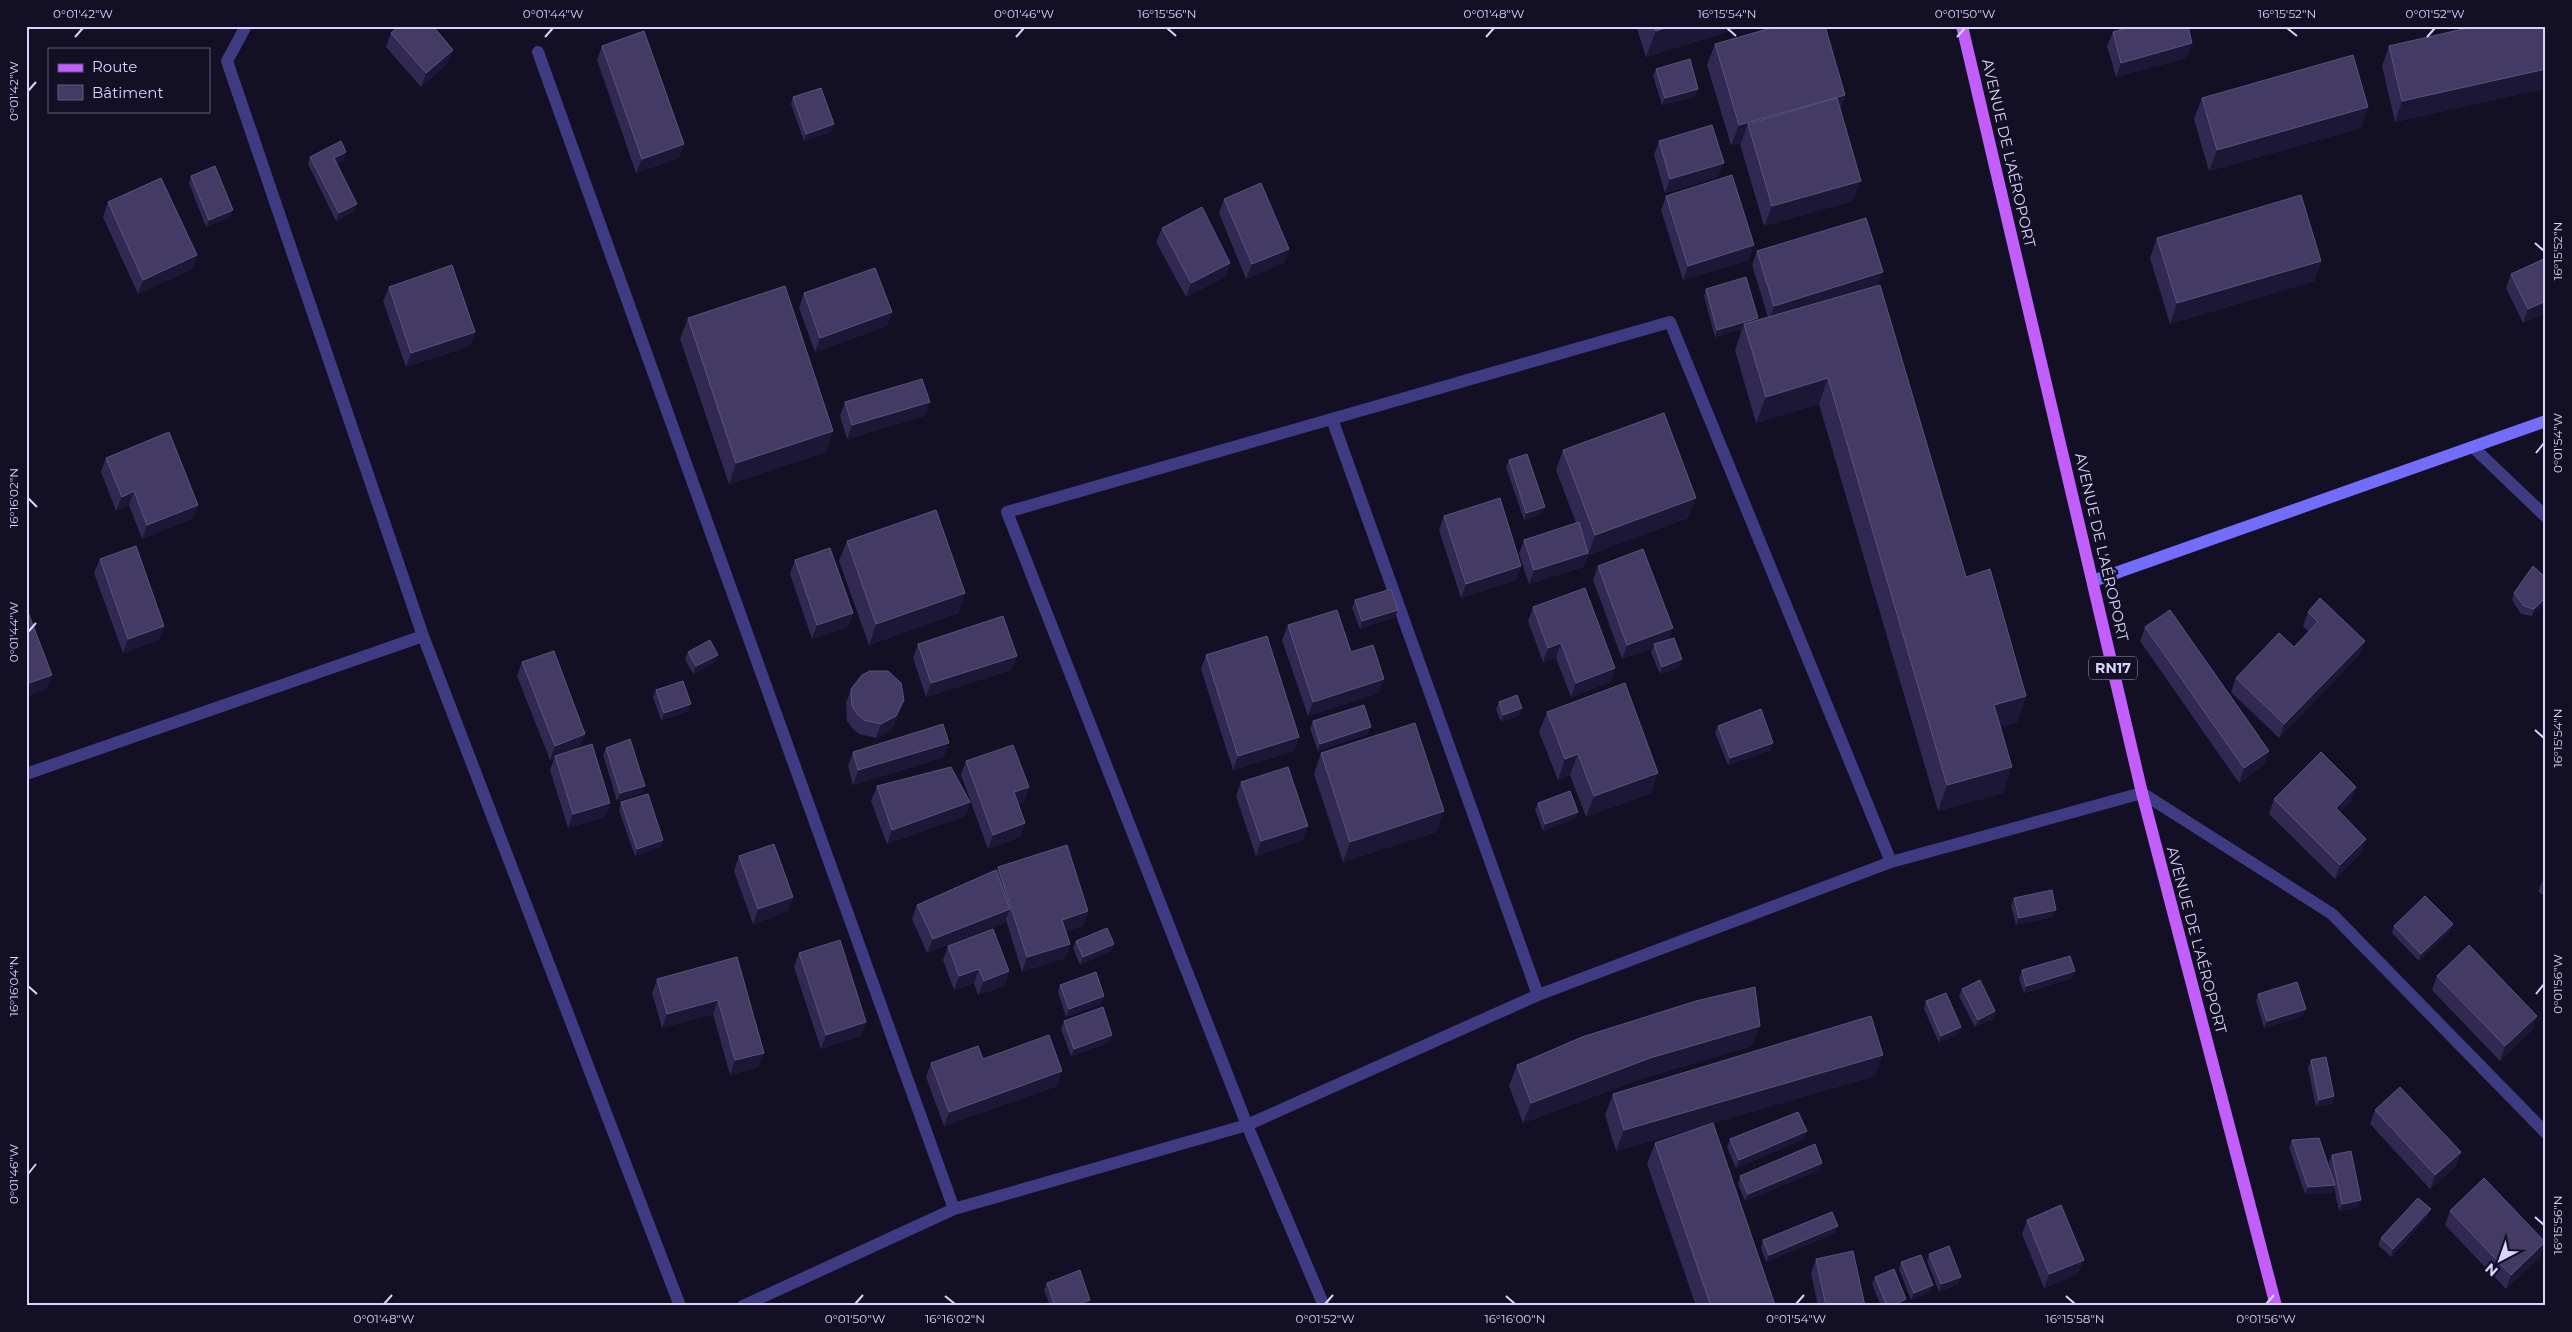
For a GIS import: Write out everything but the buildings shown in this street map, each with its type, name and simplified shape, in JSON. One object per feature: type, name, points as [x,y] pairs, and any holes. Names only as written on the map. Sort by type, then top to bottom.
[{"type":"main road","name":"AVENUE DE L'AÉROPORT","points":[[1962,26],[2142,793],[2276,1306]]},
{"type":"street","points":[[246,26],[227,61],[423,636],[680,1306]]},
{"type":"street","points":[[538,52],[954,1209]]},
{"type":"street","points":[[1324,1306],[1247,1125],[1007,512],[1670,322],[1891,862]]},
{"type":"street","points":[[1332,419],[1538,995]]},
{"type":"street","points":[[2093,581],[2546,421]]},
{"type":"street","points":[[2474,448],[2546,517]]},
{"type":"street","points":[[26,774],[423,636]]},
{"type":"street","points":[[743,1306],[954,1209],[1247,1125],[1538,995],[1891,862],[2142,793],[2332,914],[2546,1133]]}]
